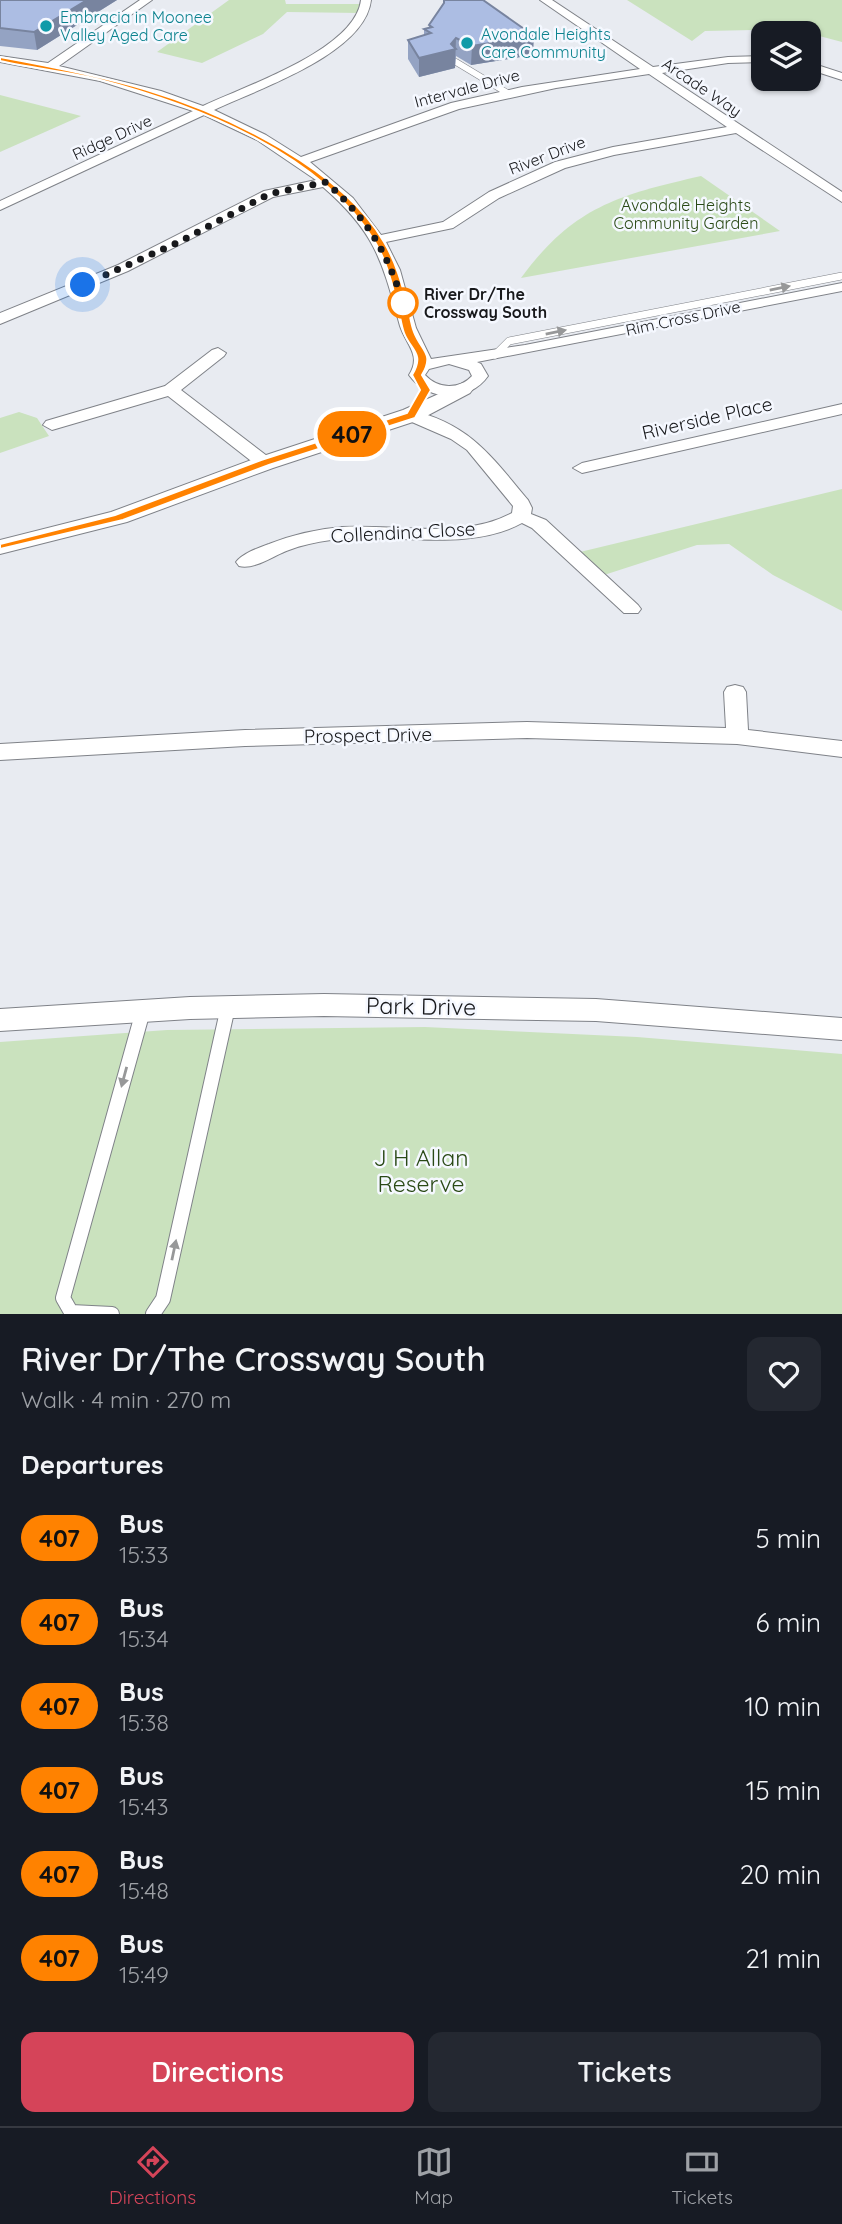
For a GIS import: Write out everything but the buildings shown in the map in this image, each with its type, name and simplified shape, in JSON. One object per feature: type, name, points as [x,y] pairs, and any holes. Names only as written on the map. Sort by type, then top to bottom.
[{"type":"street","points":[[50,66],[148,0]]},
{"type":"street","name":"Ridge Drive","points":[[0,206],[206,111],[334,47],[356,27],[363,15],[366,0]]},
{"type":"street","name":"Arcade Way","points":[[545,0],[842,198]]},
{"type":"street","points":[[0,59],[50,66],[137,87],[206,111],[300,161],[326,182],[352,207],[378,240],[395,275],[409,334],[422,352],[424,397],[411,415]]},
{"type":"street","name":"Intervale Drive","points":[[300,161],[333,153],[452,107],[509,94],[650,71],[751,59]]},
{"type":"street","points":[[821,70],[842,77]]},
{"type":"street","name":"River Drive","points":[[378,240],[448,225],[494,195],[560,165],[632,147],[737,129]]},
{"type":"street","points":[[0,318],[123,268],[269,194],[326,182]]},
{"type":"street","name":"Rim Cross Drive","points":[[424,375],[455,360],[525,350],[842,287]]},
{"type":"street","points":[[414,342],[475,367],[472,382]]},
{"type":"street","name":"Rim Cross Drive","points":[[472,382],[489,365],[525,350]]},
{"type":"street","points":[[52,425],[171,390],[218,354]]},
{"type":"street","points":[[424,375],[442,390],[472,382]]},
{"type":"street","points":[[0,547],[119,517],[265,463],[411,415],[472,382]]},
{"type":"street","points":[[171,390],[265,463]]},
{"type":"street","name":"Riverside Place","points":[[582,468],[842,409]]},
{"type":"street","points":[[411,415],[457,435],[472,446],[521,503],[521,516],[539,524],[631,610]]},
{"type":"street","name":"Collendina Close","points":[[246,562],[288,544],[331,535],[457,532],[499,526],[521,516]]},
{"type":"street","points":[[734,692],[737,736]]},
{"type":"street","name":"Prospect Drive","points":[[0,752],[231,738],[527,730],[737,736],[842,749]]},
{"type":"street","name":"Park Drive","points":[[0,1020],[229,1007],[324,1005],[596,1010],[842,1029]]},
{"type":"lane","points":[[456,62],[509,94]]},
{"type":"lane","points":[[495,355],[509,341],[842,276]]},
{"type":"lane","points":[[153,1314],[163,1299],[222,1026],[229,1007]]},
{"type":"lane","points":[[112,1314],[71,1312],[63,1298],[143,1011]]},
{"type":"green space","points":[[229,0],[285,0],[286,4],[361,4],[359,13],[287,12],[263,34],[202,63],[157,52]]},
{"type":"green space","points":[[627,0],[842,0],[842,42],[821,36],[821,21],[751,21],[751,30],[705,31],[692,41]]},
{"type":"green space","points":[[0,95],[81,116],[0,152]]},
{"type":"green space","name":"Avondale Heights Community Garden","points":[[701,176],[780,231],[521,278],[559,235],[599,208],[645,190]]},
{"type":"green space","points":[[19,412],[37,418],[49,436],[0,453],[0,418]]},
{"type":"green space","points":[[842,489],[842,611],[773,575],[729,544],[697,545],[604,575],[580,552]]},
{"type":"green space","name":"J H Allan Reserve","points":[[425,1027],[637,1037],[842,1054],[842,1314],[0,1314],[0,1042],[167,1030]]},
{"type":"bus line","name":"407","points":[[0,59],[96,76],[177,100],[240,127],[313,171],[352,207],[378,240],[388,258],[395,275],[409,334],[422,352],[423,366],[417,375],[426,390],[411,415],[265,463],[185,495],[119,517],[0,547]]},
{"type":"place","name":"Embracia in Moonee Valley Aged Care","points":[[46,26]]},
{"type":"place","name":"Avondale Heights Care Community","points":[[467,43]]},
{"type":"place","name":"River Dr/The Crossway South","points":[[403,303]]},
{"type":"route","points":[[83,285],[179,242],[269,194],[326,182],[352,207],[378,240],[395,275],[403,303]]}]
